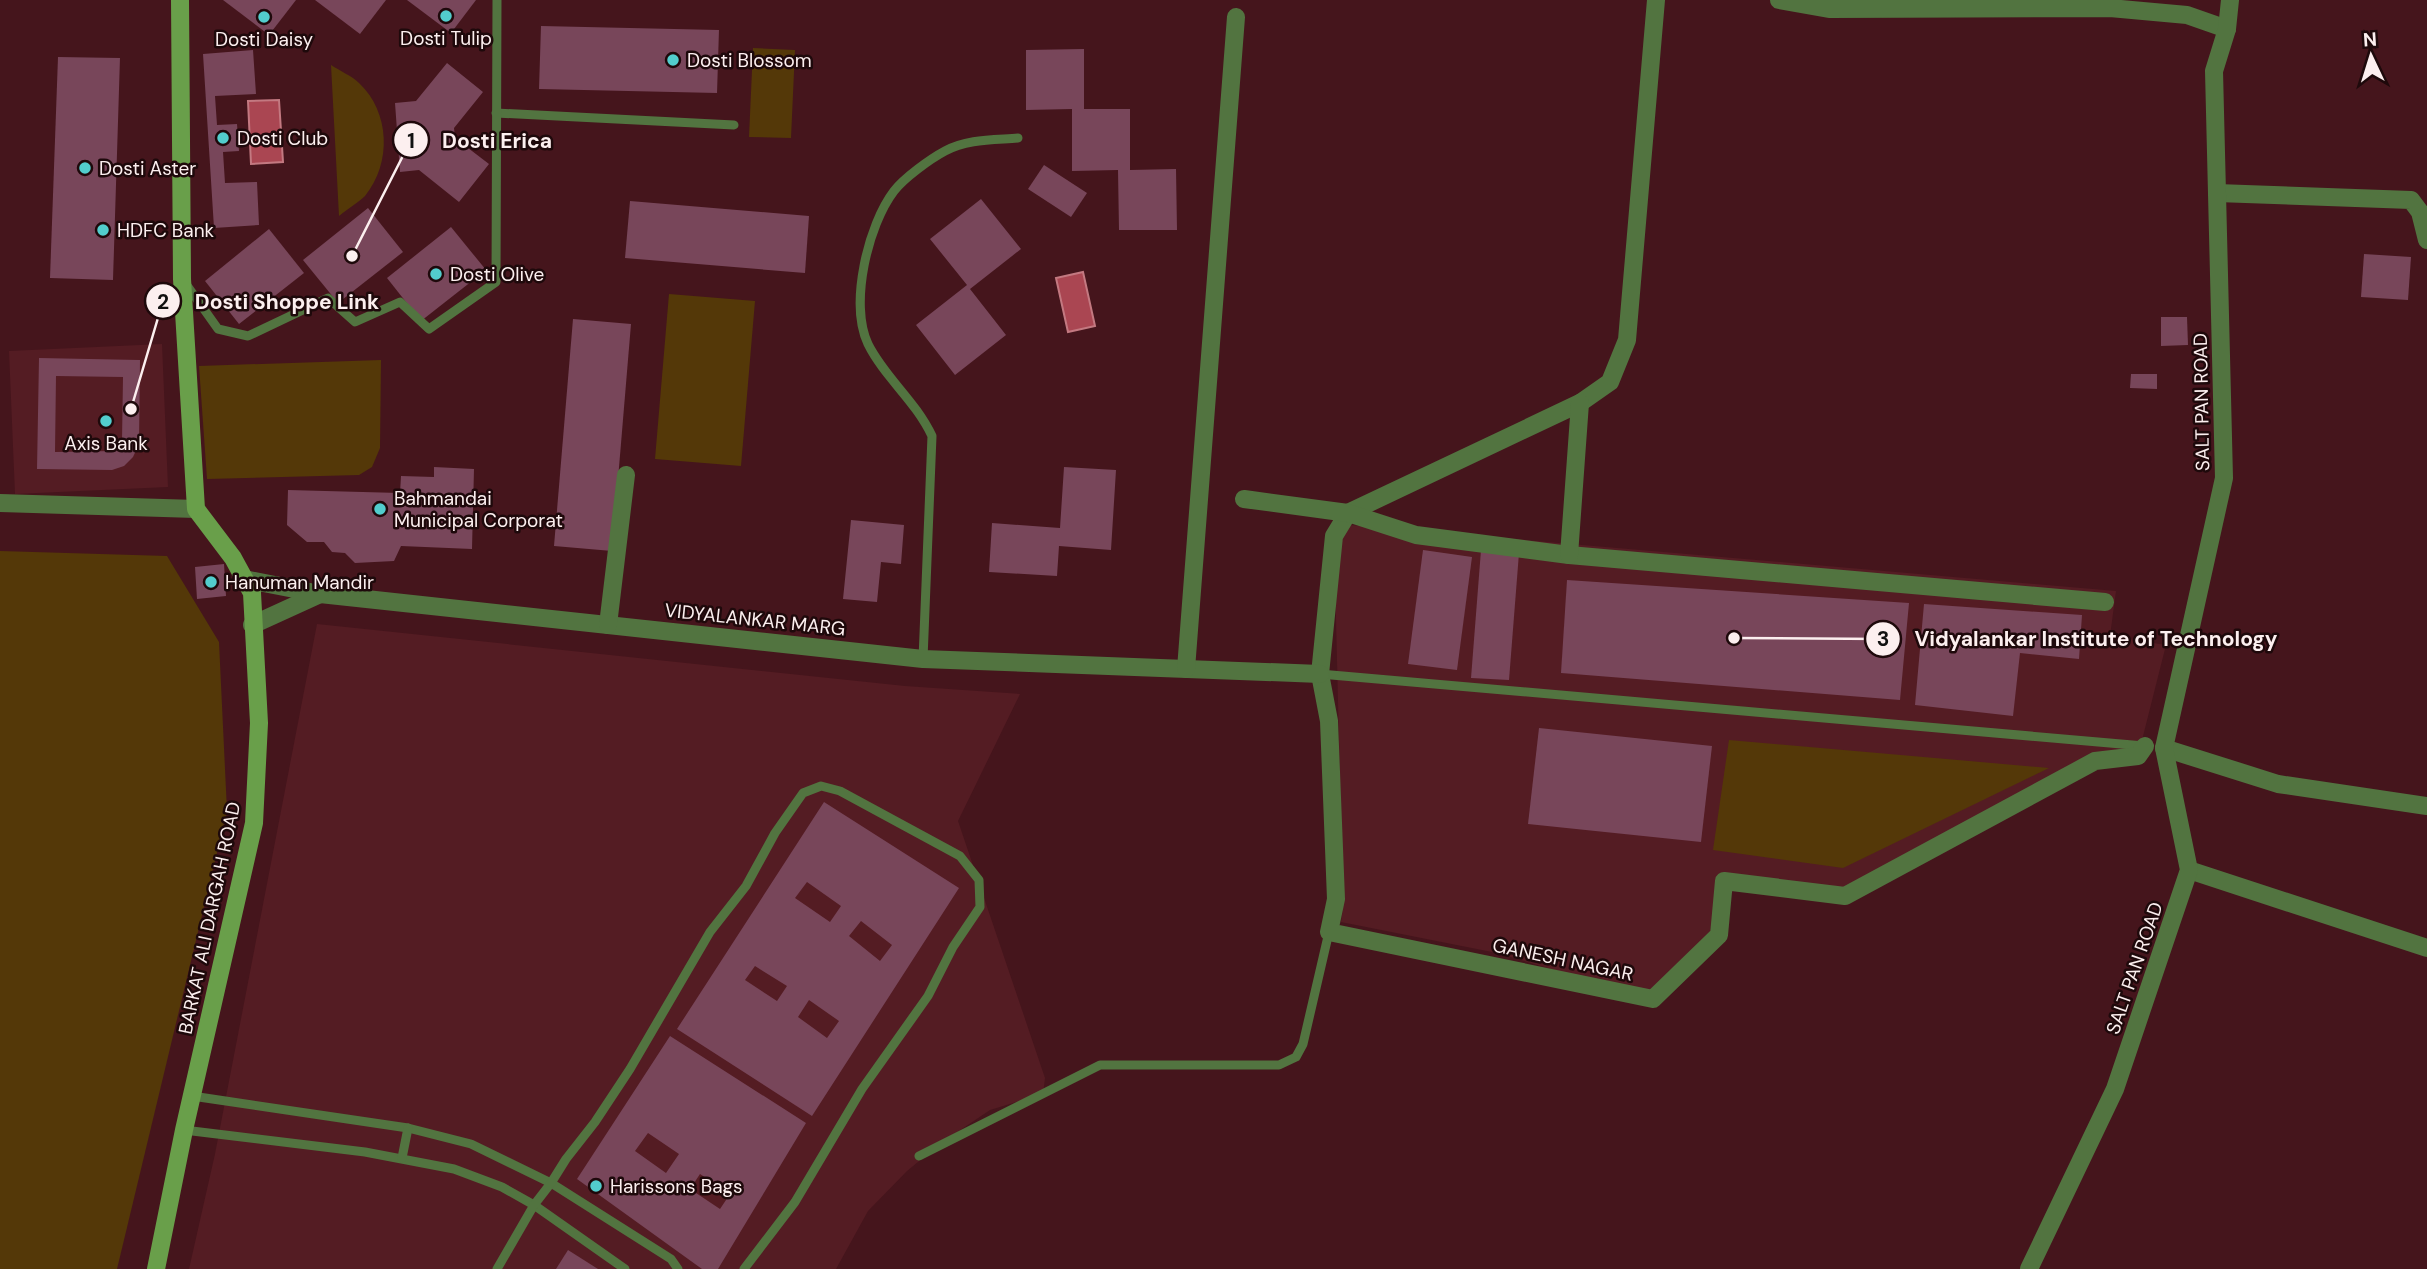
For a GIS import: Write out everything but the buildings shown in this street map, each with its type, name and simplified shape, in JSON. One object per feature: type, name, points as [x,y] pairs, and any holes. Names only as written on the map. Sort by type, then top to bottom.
[{"type":"main road","points":[[180,0],[182,279],[196,509]]},
{"type":"main road","name":"BARKAT ALI DARGAH ROAD","points":[[156,1269],[184,1130],[254,823],[259,723],[252,593],[233,558],[196,509]]},
{"type":"street","points":[[1329,932],[1336,899],[1329,721],[1320,674],[1335,536],[1348,513],[1580,403],[1610,382],[1627,340],[1660,0]]},
{"type":"street","points":[[1779,0],[1829,9],[2110,8],[2187,15],[2227,29]]},
{"type":"street","name":"SALT PAN ROAD","points":[[2029,1269],[2115,1089],[2189,870],[2164,748],[2224,478],[2214,71],[2227,29],[2230,0]]},
{"type":"street","points":[[1186,668],[1236,17]]},
{"type":"street","points":[[2217,193],[2411,200],[2420,212],[2427,240]]},
{"type":"street","points":[[1569,555],[1580,403]]},
{"type":"street","points":[[608,625],[626,475]]},
{"type":"street","points":[[1244,499],[1348,513],[1416,535],[1569,555],[2105,602]]},
{"type":"street","points":[[0,503],[196,509]]},
{"type":"street","name":"VIDYALANKAR MARG","points":[[244,579],[320,594],[923,659],[1320,674]]},
{"type":"street","points":[[252,625],[320,594]]},
{"type":"street","name":"GANESH NAGAR","points":[[1329,932],[1653,999],[1719,936],[1724,881],[1845,896],[2095,761],[2138,756],[2145,746]]},
{"type":"street","points":[[2164,748],[2278,784],[2427,806]]},
{"type":"street","points":[[2189,870],[2427,948]]},
{"type":"lane","points":[[182,279],[218,329],[248,336],[328,298],[355,322],[400,302],[429,329],[496,282],[497,0]]},
{"type":"lane","points":[[496,113],[734,125]]},
{"type":"lane","points":[[923,659],[932,436],[923,416],[883,369],[867,342],[861,317],[863,270],[876,226],[895,189],[944,152],[961,144],[1018,138]]},
{"type":"lane","points":[[1320,674],[2164,748]]},
{"type":"lane","points":[[497,1269],[534,1205],[630,1069],[710,932],[746,886],[775,833],[803,793],[821,786],[840,791],[960,856],[979,880],[980,907],[953,947],[928,996],[862,1089],[795,1202],[744,1269]]},
{"type":"lane","points":[[919,1156],[1100,1065],[1279,1065],[1296,1057],[1303,1044],[1329,932]]},
{"type":"lane","points":[[192,1096],[408,1128],[471,1144],[551,1183],[671,1259],[678,1269]]},
{"type":"lane","points":[[402,1158],[408,1128]]},
{"type":"lane","points":[[184,1130],[402,1158],[454,1169],[502,1186],[534,1205],[625,1269]]},
{"type":"shaded area","points":[[753,48],[795,50],[791,138],[749,137]]},
{"type":"shaded area","points":[[331,65],[356,80],[369,95],[377,108],[384,138],[380,168],[374,183],[365,196],[339,216]]},
{"type":"shaded area","points":[[279,100],[283,162],[251,164],[248,101]]},
{"type":"shaded area","points":[[1083,272],[1095,326],[1068,332],[1056,278]]},
{"type":"shaded area","points":[[669,294],[755,301],[741,466],[655,459]]},
{"type":"shaded area","points":[[162,344],[168,487],[15,494],[9,351]]},
{"type":"shaded area","points":[[381,360],[380,448],[372,467],[359,475],[207,479],[199,366]]},
{"type":"shaded area","points":[[1339,524],[2116,591],[2110,636],[2166,645],[2138,756],[2095,761],[1845,896],[1724,881],[1719,935],[1653,999],[1497,953],[1341,922],[1343,908],[1334,536]]},
{"type":"shaded area","points":[[0,551],[167,556],[219,642],[227,811],[117,1269],[0,1269]]},
{"type":"shaded area","points":[[317,624],[905,686],[1020,694],[958,821],[1045,1078],[1043,1094],[990,1110],[941,1143],[907,1171],[868,1211],[836,1269],[189,1269],[215,1154]]},
{"type":"shaded area","points":[[1729,740],[2049,768],[1843,868],[1713,850]]},
{"type":"place","name":"Dosti Tulip","points":[[446,16]]},
{"type":"place","name":"Dosti Daisy","points":[[264,17]]},
{"type":"place","name":"Dosti Blossom","points":[[673,60]]},
{"type":"place","name":"Dosti Club","points":[[223,138]]},
{"type":"place","name":"Dosti Aster","points":[[85,168]]},
{"type":"place","name":"HDFC Bank","points":[[103,230]]},
{"type":"place","name":"Dosti Erica","points":[[352,256]]},
{"type":"place","name":"Dosti Olive","points":[[436,274]]},
{"type":"place","name":"Dosti Shoppe Link","points":[[131,409]]},
{"type":"place","name":"Axis Bank","points":[[106,421]]},
{"type":"place","name":"Bahmandai Municipal Corporat","points":[[380,509]]},
{"type":"place","name":"Hanuman Mandir","points":[[211,582]]},
{"type":"place","name":"Vidyalankar Institute of Technology","points":[[1734,638]]},
{"type":"place","name":"Harissons Bags","points":[[596,1186]]}]
